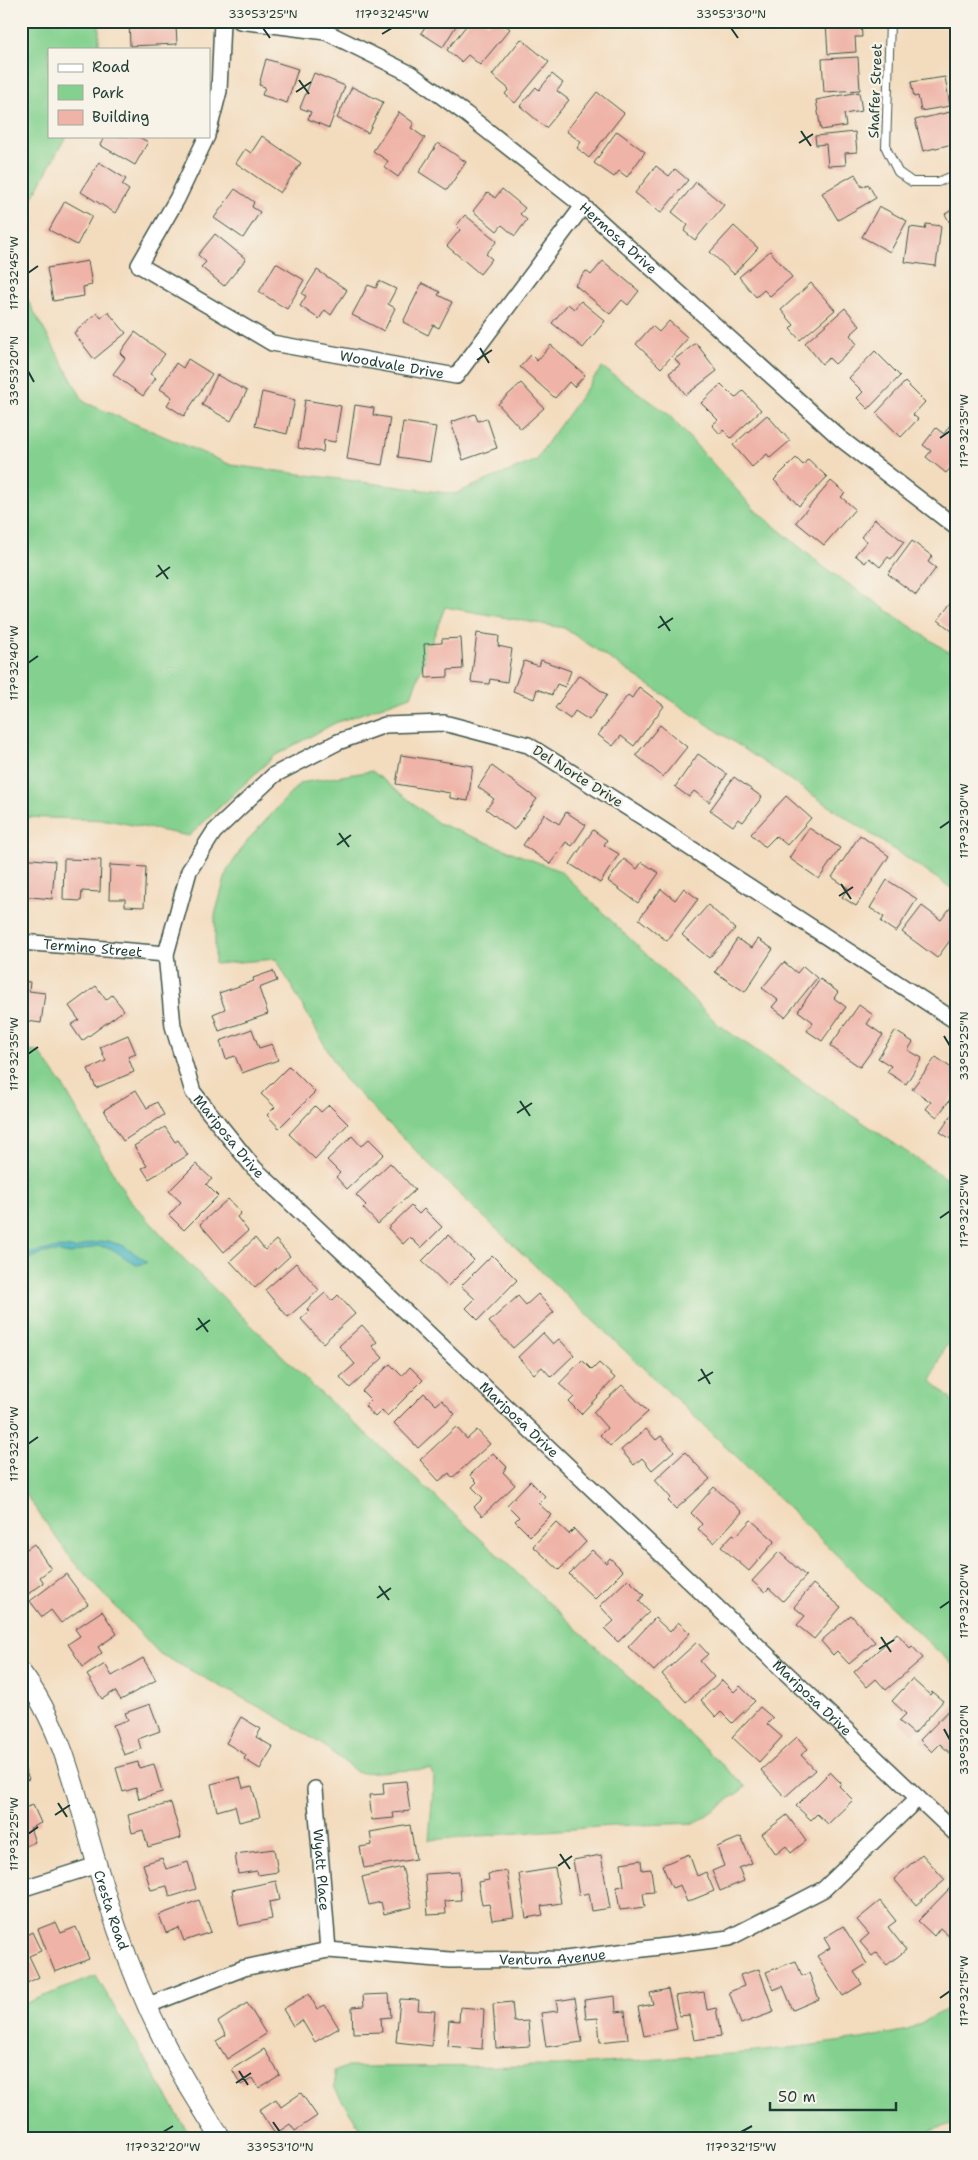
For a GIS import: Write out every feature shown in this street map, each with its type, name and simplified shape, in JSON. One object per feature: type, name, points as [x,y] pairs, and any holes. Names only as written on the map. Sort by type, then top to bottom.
[{"type":"street","points":[[210,126],[219,91],[222,21]]},
{"type":"street","name":"Hermosa Drive","points":[[240,21],[326,32],[411,74],[466,114],[583,206],[841,439],[936,514],[957,528]]},
{"type":"street","name":"Woodvale Drive","points":[[206,138],[177,199],[139,265],[272,343],[456,376],[583,206]]},
{"type":"street","name":"Del Norte Drive","points":[[166,954],[189,871],[214,832],[274,775],[338,742],[385,726],[444,723],[528,744],[957,1022]]},
{"type":"street","name":"Termino Street","points":[[21,942],[166,954]]},
{"type":"street","name":"Mariposa Drive","points":[[166,954],[173,1026],[193,1092],[254,1168],[957,1835]]},
{"type":"street","name":"Cresta Road","points":[[21,1672],[38,1695],[67,1761],[120,1941],[146,2006],[181,2075],[222,2139]]},
{"type":"street","name":"Wyatt Place","points":[[315,1789],[328,1950]]},
{"type":"street","name":"Ventura Avenue","points":[[146,2006],[244,1968],[328,1950],[450,1960],[564,1959],[728,1938],[824,1889],[918,1798]]},
{"type":"street","points":[[21,1889],[97,1865]]},
{"type":"lane","name":"Shaffer Street","points":[[890,21],[886,148],[898,172],[912,182],[938,182],[957,174]]},
{"type":"green space","points":[[21,21],[99,21],[99,48],[48,48],[48,138],[65,138],[21,219]]},
{"type":"green space","points":[[21,288],[84,402],[231,465],[454,494],[537,460],[602,367],[667,413],[755,510],[825,568],[957,658],[957,892],[564,628],[445,607],[411,696],[335,723],[274,756],[189,836],[107,820],[21,817]]},
{"type":"green space","points":[[372,771],[438,823],[560,871],[720,1026],[957,1186],[957,1336],[944,1349],[931,1381],[957,1405],[957,1669],[449,1184],[344,1079],[276,959],[215,964],[215,915],[227,871],[247,841],[300,783]]},
{"type":"green space","points":[[21,1051],[39,1052],[62,1084],[127,1197],[184,1259],[315,1388],[410,1473],[746,1787],[696,1823],[611,1826],[429,1840],[434,1777],[430,1769],[358,1773],[323,1745],[278,1717],[160,1654],[72,1560],[21,1488]]},
{"type":"green space","points":[[96,1976],[192,2139],[21,2139],[21,2005]]},
{"type":"green space","points":[[950,2007],[957,2009],[957,2122],[905,2139],[367,2139],[335,2089],[334,2072],[345,2067],[561,2066],[757,2052],[861,2039],[908,2030]]},
{"type":"water","points":[[108,1241],[124,1246],[146,1261],[146,1263],[136,1265],[111,1248],[97,1246],[71,1254],[59,1252],[44,1253],[29,1259],[29,1254],[39,1251],[59,1248],[75,1249],[87,1244]]},
{"type":"building","points":[[129,21],[167,21],[168,26],[176,26],[177,44],[130,46]]},
{"type":"building","points":[[416,21],[459,21],[443,47],[421,33],[425,27]]},
{"type":"building","points":[[470,21],[484,21],[488,24],[490,21],[500,21],[510,29],[480,65],[468,55],[461,62],[447,50]]},
{"type":"building","points":[[861,21],[862,37],[855,37],[856,52],[828,54],[826,22]]},
{"type":"building","points":[[521,39],[549,62],[515,103],[505,94],[509,89],[492,75]]},
{"type":"building","points":[[858,57],[860,90],[824,92],[822,59]]},
{"type":"building","points":[[266,59],[298,69],[287,103],[262,95],[265,87],[259,85]]},
{"type":"building","points":[[314,73],[345,86],[329,128],[308,119],[311,112],[300,108]]},
{"type":"building","points":[[552,74],[563,83],[557,91],[569,100],[546,128],[520,106],[536,87],[539,90]]},
{"type":"building","points":[[945,77],[950,106],[921,111],[918,96],[914,97],[911,82]]},
{"type":"building","points":[[352,87],[383,102],[368,133],[337,118]]},
{"type":"building","points":[[597,92],[624,113],[589,158],[577,148],[581,142],[566,131]]},
{"type":"building","points":[[859,92],[862,111],[844,114],[846,126],[821,130],[816,100]]},
{"type":"building","points":[[399,112],[414,123],[411,128],[425,138],[398,177],[384,167],[388,161],[373,151]]},
{"type":"building","points":[[950,112],[957,143],[923,151],[915,120]]},
{"type":"building","points":[[617,131],[645,152],[627,177],[619,171],[614,177],[594,163]]},
{"type":"building","points":[[855,132],[857,152],[845,153],[846,165],[828,166],[826,144],[816,145],[815,136]]},
{"type":"building","points":[[262,136],[301,163],[280,193],[236,163],[245,149],[251,153]]},
{"type":"building","points":[[104,138],[141,138],[148,142],[135,165],[100,145]]},
{"type":"building","points":[[438,143],[466,162],[447,190],[419,172]]},
{"type":"building","points":[[99,162],[126,179],[122,185],[129,190],[115,213],[81,192]]},
{"type":"building","points":[[656,166],[669,176],[675,169],[688,180],[661,213],[635,193]]},
{"type":"building","points":[[855,174],[862,187],[868,184],[876,198],[838,220],[822,193]]},
{"type":"building","points":[[696,182],[724,205],[695,240],[684,231],[688,225],[672,212]]},
{"type":"building","points":[[235,189],[254,202],[252,207],[260,212],[243,238],[214,218]]},
{"type":"building","points":[[502,189],[525,208],[520,214],[527,220],[515,236],[502,225],[497,231],[473,211],[488,192],[495,198]]},
{"type":"building","points":[[65,201],[92,216],[77,245],[49,230]]},
{"type":"building","points":[[879,206],[907,221],[890,252],[862,237]]},
{"type":"building","points":[[957,207],[957,236],[945,214]]},
{"type":"building","points":[[465,215],[497,241],[486,254],[492,259],[480,274],[447,246],[460,230],[456,226]]},
{"type":"building","points":[[926,224],[941,226],[936,266],[905,262],[910,227],[925,229]]},
{"type":"building","points":[[734,226],[758,248],[734,274],[710,252]]},
{"type":"building","points":[[215,234],[246,259],[224,286],[201,267],[206,262],[198,255]]},
{"type":"building","points":[[770,251],[792,277],[770,296],[764,290],[756,297],[739,277]]},
{"type":"building","points":[[88,261],[92,285],[83,287],[84,296],[53,301],[47,268]]},
{"type":"building","points":[[603,261],[639,291],[628,305],[622,300],[610,314],[575,285],[586,271],[591,275]]},
{"type":"building","points":[[276,263],[304,280],[287,309],[259,292]]},
{"type":"building","points":[[317,270],[347,290],[331,315],[325,310],[319,319],[300,306],[306,296],[302,294]]},
{"type":"building","points":[[379,281],[396,289],[388,304],[395,308],[384,331],[352,315],[368,285],[376,288]]},
{"type":"building","points":[[422,283],[440,292],[438,295],[452,302],[439,328],[433,325],[428,335],[403,322]]},
{"type":"building","points":[[811,283],[835,310],[800,340],[790,329],[794,325],[781,310]]},
{"type":"building","points":[[581,301],[605,321],[583,348],[552,323],[568,304],[574,309]]},
{"type":"building","points":[[845,308],[860,326],[850,335],[857,344],[835,364],[829,358],[822,364],[805,343]]},
{"type":"building","points":[[108,312],[126,333],[94,359],[74,333],[97,313],[101,318]]},
{"type":"building","points":[[669,321],[688,338],[661,368],[636,344],[652,326],[659,332]]},
{"type":"building","points":[[135,332],[165,354],[150,374],[156,378],[143,396],[113,374],[125,358],[120,353]]},
{"type":"building","points":[[696,343],[717,371],[686,395],[669,373],[680,365],[675,359]]},
{"type":"building","points":[[551,345],[585,375],[574,387],[569,382],[555,398],[520,367],[531,355],[537,361]]},
{"type":"building","points":[[875,351],[900,376],[868,409],[857,398],[863,392],[849,378]]},
{"type":"building","points":[[188,359],[212,374],[184,416],[167,405],[172,397],[160,389],[176,363],[183,368]]},
{"type":"building","points":[[217,375],[247,391],[231,421],[202,405]]},
{"type":"building","points":[[905,382],[925,402],[913,415],[918,419],[901,437],[876,413]]},
{"type":"building","points":[[521,383],[544,408],[521,429],[498,404]]},
{"type":"building","points":[[721,384],[735,398],[743,391],[761,410],[731,438],[723,430],[720,434],[712,425],[718,420],[701,403]]},
{"type":"building","points":[[262,392],[295,400],[287,434],[255,426]]},
{"type":"building","points":[[305,400],[341,406],[335,442],[324,440],[323,452],[298,448]]},
{"type":"building","points":[[355,405],[374,408],[373,415],[390,418],[382,465],[347,459]]},
{"type":"building","points":[[475,414],[478,421],[487,418],[497,448],[463,460],[451,422]]},
{"type":"building","points":[[767,415],[790,441],[770,458],[767,454],[752,467],[733,445]]},
{"type":"building","points":[[403,422],[436,427],[430,462],[398,457]]},
{"type":"building","points":[[950,425],[957,430],[957,460],[946,473],[926,457],[931,451],[923,445],[936,428],[944,434]]},
{"type":"building","points":[[796,458],[803,465],[808,459],[827,477],[799,506],[774,480]]},
{"type":"building","points":[[831,481],[845,493],[841,497],[855,509],[824,545],[796,522]]},
{"type":"building","points":[[875,519],[904,542],[891,559],[888,557],[880,567],[869,558],[865,563],[855,555],[867,541],[861,537]]},
{"type":"building","points":[[912,541],[932,556],[928,562],[936,568],[916,595],[888,574]]},
{"type":"building","points":[[957,595],[957,635],[938,620]]},
{"type":"building","points":[[477,633],[499,636],[498,646],[512,649],[507,682],[490,679],[489,684],[471,682]]},
{"type":"building","points":[[461,638],[463,669],[448,670],[448,677],[426,678],[424,644],[442,643],[442,639]]},
{"type":"building","points":[[541,660],[571,671],[565,687],[557,684],[552,695],[537,689],[534,699],[513,691],[524,661],[539,666]]},
{"type":"building","points":[[579,675],[607,695],[589,720],[575,711],[570,719],[555,708]]},
{"type":"building","points":[[639,687],[664,706],[634,746],[621,736],[613,746],[598,735],[628,695],[632,698]]},
{"type":"building","points":[[660,725],[687,747],[663,777],[636,755]]},
{"type":"building","points":[[698,754],[727,774],[709,802],[694,791],[689,797],[675,787]]},
{"type":"building","points":[[401,755],[473,766],[468,801],[450,798],[450,793],[396,784]]},
{"type":"building","points":[[492,766],[537,799],[514,830],[486,809],[494,799],[478,787]]},
{"type":"building","points":[[734,777],[762,797],[743,822],[738,819],[733,826],[710,810]]},
{"type":"building","points":[[786,796],[811,818],[787,845],[776,836],[765,847],[751,834]]},
{"type":"building","points":[[566,812],[586,825],[572,846],[566,842],[550,864],[523,845],[544,814],[559,824]]},
{"type":"building","points":[[809,828],[840,848],[819,879],[789,858]]},
{"type":"building","points":[[593,830],[607,840],[604,845],[619,854],[600,883],[570,864]]},
{"type":"building","points":[[860,835],[889,856],[856,906],[842,897],[848,888],[832,877]]},
{"type":"building","points":[[21,858],[55,861],[52,899],[21,896]]},
{"type":"building","points":[[64,859],[101,860],[100,892],[82,891],[81,901],[63,900]]},
{"type":"building","points":[[624,859],[637,869],[642,862],[659,873],[638,903],[608,881]]},
{"type":"building","points":[[110,865],[146,867],[144,907],[125,906],[125,899],[109,899]]},
{"type":"building","points":[[887,880],[917,899],[896,932],[881,922],[884,917],[870,908]]},
{"type":"building","points":[[684,888],[698,899],[667,941],[639,919],[661,889],[675,900]]},
{"type":"building","points":[[957,899],[957,931],[937,958],[902,932],[922,906],[941,920]]},
{"type":"building","points":[[708,905],[735,929],[709,958],[682,935]]},
{"type":"building","points":[[737,939],[752,948],[758,939],[773,949],[745,992],[715,972]]},
{"type":"building","points":[[784,962],[797,973],[803,966],[817,978],[785,1017],[772,1007],[778,1000],[762,988]]},
{"type":"building","points":[[273,971],[277,981],[259,988],[268,1014],[219,1031],[213,1014],[225,1009],[219,993],[254,981],[253,978]]},
{"type":"building","points":[[820,979],[838,992],[834,998],[846,1007],[822,1041],[807,1031],[813,1022],[798,1011]]},
{"type":"building","points":[[21,981],[30,982],[29,991],[45,993],[41,1023],[21,1020]]},
{"type":"building","points":[[96,986],[106,1000],[112,995],[124,1010],[82,1041],[71,1025],[79,1020],[69,1006]]},
{"type":"building","points":[[859,1005],[873,1015],[867,1024],[883,1035],[860,1067],[830,1046]]},
{"type":"building","points":[[252,1029],[259,1048],[272,1044],[278,1060],[242,1073],[235,1056],[226,1059],[220,1041]]},
{"type":"building","points":[[895,1031],[913,1042],[908,1050],[922,1058],[906,1084],[887,1072],[891,1066],[878,1058]]},
{"type":"building","points":[[128,1035],[136,1054],[128,1057],[134,1072],[96,1088],[88,1069],[106,1061],[100,1047]]},
{"type":"building","points":[[936,1057],[957,1072],[957,1090],[937,1117],[926,1109],[931,1102],[912,1089]]},
{"type":"building","points":[[289,1066],[315,1092],[279,1128],[267,1115],[275,1107],[261,1094]]},
{"type":"building","points":[[136,1090],[147,1108],[157,1102],[164,1115],[123,1141],[104,1110]]},
{"type":"building","points":[[329,1105],[348,1124],[315,1159],[289,1134],[315,1106],[321,1112]]},
{"type":"building","points":[[957,1107],[957,1143],[940,1132]]},
{"type":"building","points":[[165,1127],[175,1142],[178,1140],[188,1155],[149,1179],[142,1168],[147,1166],[134,1146]]},
{"type":"building","points":[[352,1136],[361,1146],[369,1139],[384,1154],[347,1189],[336,1177],[340,1173],[327,1160]]},
{"type":"building","points":[[390,1163],[415,1190],[378,1224],[363,1208],[366,1205],[356,1195]]},
{"type":"building","points":[[196,1164],[212,1179],[206,1184],[218,1196],[184,1230],[169,1215],[181,1202],[169,1191]]},
{"type":"building","points":[[228,1199],[241,1213],[237,1217],[248,1231],[224,1252],[200,1224]]},
{"type":"building","points":[[411,1206],[419,1214],[424,1209],[442,1227],[421,1248],[410,1237],[403,1244],[388,1228]]},
{"type":"building","points":[[448,1235],[474,1260],[448,1286],[422,1261]]},
{"type":"building","points":[[255,1238],[265,1250],[276,1240],[290,1256],[255,1288],[230,1261]]},
{"type":"building","points":[[492,1255],[517,1280],[478,1320],[466,1308],[475,1299],[461,1286]]},
{"type":"building","points":[[296,1263],[319,1290],[288,1317],[265,1290]]},
{"type":"building","points":[[325,1293],[332,1301],[338,1295],[355,1314],[323,1343],[301,1319],[309,1312],[307,1309]]},
{"type":"building","points":[[538,1294],[554,1312],[513,1348],[489,1322],[518,1296],[526,1305]]},
{"type":"building","points":[[362,1325],[377,1342],[372,1346],[383,1358],[350,1388],[340,1377],[355,1364],[339,1346]]},
{"type":"building","points":[[543,1333],[553,1344],[559,1339],[574,1355],[551,1377],[542,1367],[534,1374],[518,1357]]},
{"type":"building","points":[[582,1360],[592,1370],[599,1363],[615,1378],[581,1414],[569,1402],[574,1397],[559,1384]]},
{"type":"building","points":[[390,1364],[402,1376],[410,1367],[423,1380],[387,1416],[382,1410],[375,1417],[365,1406],[371,1400],[362,1391]]},
{"type":"building","points":[[622,1385],[648,1412],[610,1446],[600,1435],[607,1428],[593,1412]]},
{"type":"building","points":[[424,1393],[436,1405],[442,1400],[455,1414],[418,1448],[394,1423]]},
{"type":"building","points":[[456,1427],[467,1439],[477,1430],[490,1444],[452,1478],[449,1473],[439,1481],[420,1460]]},
{"type":"building","points":[[646,1429],[656,1440],[661,1436],[674,1451],[652,1470],[642,1458],[634,1465],[621,1450]]},
{"type":"building","points":[[685,1452],[710,1479],[676,1509],[668,1501],[671,1498],[655,1480]]},
{"type":"building","points":[[493,1453],[507,1467],[503,1472],[515,1485],[482,1516],[474,1507],[483,1498],[472,1487],[477,1482],[470,1475]]},
{"type":"building","points":[[530,1481],[545,1496],[538,1503],[551,1515],[530,1536],[515,1521],[519,1517],[507,1505]]},
{"type":"building","points":[[714,1487],[742,1512],[714,1543],[698,1529],[702,1524],[691,1513]]},
{"type":"building","points":[[751,1520],[775,1541],[749,1571],[721,1547],[733,1534],[736,1536]]},
{"type":"building","points":[[556,1522],[569,1534],[574,1529],[586,1542],[559,1570],[533,1546]]},
{"type":"building","points":[[34,1544],[51,1569],[40,1577],[44,1583],[25,1596],[21,1591],[21,1553]]},
{"type":"building","points":[[592,1550],[606,1563],[610,1558],[623,1571],[595,1599],[569,1574]]},
{"type":"building","points":[[779,1552],[806,1576],[783,1601],[769,1588],[765,1592],[752,1581]]},
{"type":"building","points":[[66,1574],[88,1604],[61,1623],[51,1610],[42,1617],[30,1601]]},
{"type":"building","points":[[628,1579],[644,1595],[639,1601],[649,1612],[618,1642],[605,1629],[614,1621],[600,1606]]},
{"type":"building","points":[[813,1584],[841,1607],[814,1639],[797,1625],[805,1616],[794,1607]]},
{"type":"building","points":[[102,1611],[117,1634],[98,1647],[102,1653],[83,1667],[68,1644],[80,1636],[75,1629]]},
{"type":"building","points":[[851,1615],[875,1642],[849,1664],[837,1651],[833,1655],[821,1641]]},
{"type":"building","points":[[655,1618],[670,1632],[678,1622],[690,1633],[654,1671],[628,1647]]},
{"type":"building","points":[[897,1633],[910,1648],[912,1646],[923,1658],[886,1690],[876,1679],[867,1687],[854,1672]]},
{"type":"building","points":[[697,1642],[708,1654],[700,1661],[714,1677],[686,1702],[662,1674]]},
{"type":"building","points":[[143,1658],[156,1680],[121,1700],[115,1691],[102,1699],[87,1675],[105,1664],[112,1676]]},
{"type":"building","points":[[912,1679],[930,1695],[932,1692],[943,1701],[914,1734],[899,1721],[906,1714],[892,1701]]},
{"type":"building","points":[[722,1680],[734,1692],[740,1686],[755,1701],[732,1723],[721,1712],[716,1717],[701,1700]]},
{"type":"building","points":[[957,1702],[957,1752],[953,1756],[940,1744],[932,1752],[920,1740]]},
{"type":"building","points":[[150,1704],[160,1731],[138,1739],[141,1749],[124,1755],[113,1725],[128,1720],[125,1713]]},
{"type":"building","points":[[760,1707],[773,1718],[767,1724],[782,1737],[759,1762],[732,1737]]},
{"type":"building","points":[[241,1717],[261,1729],[256,1737],[273,1747],[260,1769],[244,1759],[246,1755],[226,1743]]},
{"type":"building","points":[[797,1737],[808,1749],[801,1755],[815,1770],[785,1797],[761,1770]]},
{"type":"building","points":[[21,1760],[29,1779],[21,1782]]},
{"type":"building","points":[[138,1762],[139,1768],[154,1764],[162,1792],[139,1799],[136,1788],[123,1792],[116,1768]]},
{"type":"building","points":[[830,1772],[841,1783],[839,1786],[853,1800],[828,1824],[817,1814],[811,1820],[796,1806]]},
{"type":"building","points":[[240,1777],[243,1788],[252,1786],[260,1817],[239,1822],[235,1806],[217,1811],[211,1784]]},
{"type":"building","points":[[406,1781],[410,1811],[393,1813],[394,1818],[372,1820],[369,1795],[384,1794],[383,1783]]},
{"type":"building","points":[[171,1803],[181,1838],[148,1847],[143,1830],[132,1833],[128,1815]]},
{"type":"building","points":[[33,1805],[41,1823],[30,1828],[35,1842],[21,1848],[21,1809]]},
{"type":"building","points":[[787,1815],[806,1841],[791,1853],[786,1846],[776,1854],[762,1834]]},
{"type":"building","points":[[410,1825],[416,1859],[364,1868],[360,1847],[372,1845],[370,1832]]},
{"type":"building","points":[[741,1837],[752,1863],[739,1868],[744,1881],[720,1891],[712,1871],[724,1866],[717,1847]]},
{"type":"building","points":[[274,1849],[278,1872],[258,1875],[257,1871],[238,1874],[235,1854]]},
{"type":"building","points":[[689,1854],[697,1876],[706,1872],[714,1891],[687,1902],[680,1885],[672,1888],[662,1865]]},
{"type":"building","points":[[922,1854],[945,1880],[916,1905],[894,1879]]},
{"type":"building","points":[[601,1855],[610,1908],[592,1911],[589,1893],[579,1895],[573,1860]]},
{"type":"building","points":[[162,1858],[166,1869],[188,1862],[196,1889],[170,1897],[167,1886],[151,1890],[143,1864]]},
{"type":"building","points":[[641,1860],[642,1870],[651,1869],[654,1892],[643,1893],[645,1907],[620,1910],[616,1887],[624,1886],[621,1863]]},
{"type":"building","points":[[402,1867],[412,1907],[384,1914],[381,1902],[369,1905],[362,1877]]},
{"type":"building","points":[[555,1868],[561,1903],[541,1906],[543,1915],[526,1918],[519,1874]]},
{"type":"building","points":[[507,1871],[514,1917],[492,1920],[489,1904],[482,1905],[478,1882],[489,1880],[488,1874]]},
{"type":"building","points":[[459,1872],[461,1900],[445,1901],[446,1914],[428,1915],[425,1874]]},
{"type":"building","points":[[276,1881],[280,1900],[269,1902],[272,1919],[239,1926],[232,1890]]},
{"type":"building","points":[[952,1886],[957,1891],[957,1934],[952,1939],[940,1928],[934,1936],[918,1921]]},
{"type":"building","points":[[199,1900],[211,1932],[184,1941],[179,1928],[166,1933],[159,1915]]},
{"type":"building","points":[[880,1901],[896,1921],[888,1927],[906,1950],[887,1965],[876,1953],[872,1956],[860,1942],[869,1934],[857,1920]]},
{"type":"building","points":[[56,1922],[61,1933],[76,1927],[89,1959],[55,1972],[38,1929]]},
{"type":"building","points":[[843,1926],[867,1964],[854,1972],[862,1984],[843,1996],[817,1956],[830,1948],[824,1938]]},
{"type":"building","points":[[32,1932],[41,1951],[29,1956],[39,1977],[21,1986],[21,1938]]},
{"type":"building","points":[[796,1961],[802,1976],[809,1973],[819,1999],[793,2010],[783,1986],[773,1990],[766,1972]]},
{"type":"building","points":[[759,1969],[774,2012],[741,2024],[729,1992],[744,1986],[740,1975]]},
{"type":"building","points":[[668,1989],[677,2029],[644,2036],[638,2007],[653,2004],[650,1993]]},
{"type":"building","points":[[704,1992],[707,2010],[716,2008],[721,2036],[694,2040],[689,2015],[679,2016],[675,1996]]},
{"type":"building","points":[[309,1994],[317,2009],[325,2005],[339,2028],[315,2042],[302,2020],[293,2026],[283,2009]]},
{"type":"building","points":[[389,1994],[391,2017],[381,2018],[382,2032],[353,2033],[352,2007],[364,2006],[363,1995]]},
{"type":"building","points":[[615,1996],[616,2012],[625,2011],[628,2039],[600,2042],[598,2018],[586,2019],[584,2000]]},
{"type":"building","points":[[575,1998],[582,2042],[546,2047],[541,2013],[558,2011],[556,2001]]},
{"type":"building","points":[[400,1999],[419,2000],[418,2010],[435,2011],[432,2046],[396,2042]]},
{"type":"building","points":[[512,2002],[514,2022],[528,2021],[530,2046],[496,2048],[493,2004]]},
{"type":"building","points":[[247,2003],[266,2034],[227,2059],[216,2041],[226,2035],[218,2022]]},
{"type":"building","points":[[460,2007],[484,2009],[482,2049],[447,2046],[449,2020],[459,2021]]},
{"type":"building","points":[[264,2049],[280,2075],[259,2088],[253,2078],[241,2085],[232,2069]]},
{"type":"building","points":[[301,2093],[317,2116],[295,2131],[290,2124],[275,2134],[259,2110],[276,2099],[281,2107]]}]
